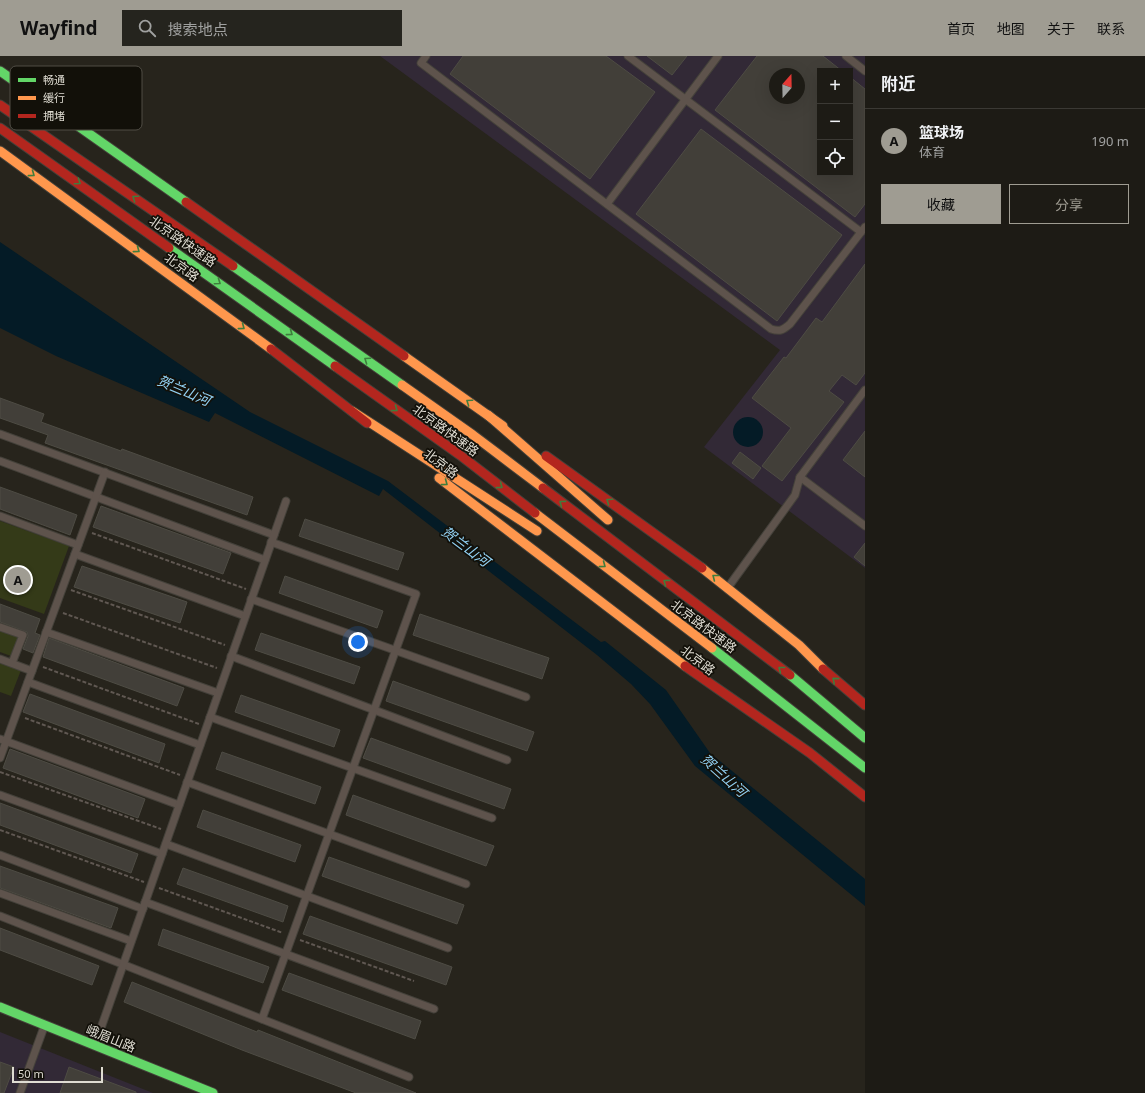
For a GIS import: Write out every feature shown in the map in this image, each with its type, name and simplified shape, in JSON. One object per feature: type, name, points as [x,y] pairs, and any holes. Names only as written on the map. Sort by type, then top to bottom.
[{"type":"main road","points":[[0,71],[10,78]]},
{"type":"main road","name":"北京路快速路","points":[[0,104],[10,111]]},
{"type":"main road","name":"北京路快速路","points":[[0,128],[236,294],[460,456],[795,712],[865,768]]},
{"type":"main road","name":"北京路快速路","points":[[37,130],[473,435],[782,669],[863,736]]},
{"type":"main road","points":[[83,130],[695,562],[799,645],[827,673],[865,704]]},
{"type":"main road","name":"北京路","points":[[0,151],[232,320],[709,684],[810,753],[865,797]]},
{"type":"main road","points":[[352,411],[525,522],[544,536]]},
{"type":"main road","points":[[488,416],[541,463],[613,523]]},
{"type":"main road","points":[[790,663],[863,736]]},
{"type":"main road","points":[[716,664],[795,712]]},
{"type":"main road","name":"峨眉山路","points":[[0,1007],[213,1093]]},
{"type":"lane","points":[[426,56],[421,63],[771,329],[778,331],[784,329],[790,324],[863,230],[628,56]]},
{"type":"lane","points":[[606,204],[718,56]]},
{"type":"lane","points":[[846,56],[865,70]]},
{"type":"lane","points":[[728,588],[795,495],[800,477],[865,390]]},
{"type":"lane","points":[[0,434],[105,472],[416,594],[262,1019]]},
{"type":"lane","points":[[0,461],[265,560]]},
{"type":"lane","points":[[0,758],[3,740],[16,715],[105,472]]},
{"type":"lane","points":[[800,477],[865,526]]},
{"type":"lane","points":[[95,1045],[286,501]]},
{"type":"lane","points":[[0,516],[78,545]]},
{"type":"lane","points":[[75,554],[245,616]]},
{"type":"lane","points":[[252,596],[396,651],[526,697]]},
{"type":"lane","points":[[0,627],[22,636],[12,663]]},
{"type":"lane","points":[[46,632],[218,693]]},
{"type":"lane","points":[[231,656],[507,760]]},
{"type":"lane","points":[[0,659],[34,667]]},
{"type":"lane","points":[[28,682],[200,745]]},
{"type":"lane","points":[[210,717],[492,818]]},
{"type":"lane","points":[[3,740],[179,805]]},
{"type":"lane","points":[[188,780],[466,884]]},
{"type":"lane","points":[[0,795],[162,854]]},
{"type":"lane","points":[[166,844],[448,948]]},
{"type":"lane","points":[[0,855],[285,954],[434,1009]]},
{"type":"lane","points":[[0,893],[132,941]]},
{"type":"lane","points":[[0,916],[409,1077]]},
{"type":"lane","points":[[20,1093],[45,1025]]},
{"type":"path","points":[[84,530],[252,596]]},
{"type":"path","points":[[63,587],[234,648]]},
{"type":"path","points":[[55,609],[226,672]]},
{"type":"path","points":[[34,667],[207,727]]},
{"type":"path","points":[[16,715],[188,780]]},
{"type":"path","points":[[0,772],[170,833]]},
{"type":"path","points":[[0,830],[414,981]]},
{"type":"shaded area","points":[[380,56],[865,56],[865,568],[704,447],[780,350]]},
{"type":"shaded area","points":[[0,1032],[153,1093],[0,1093]]},
{"type":"green space","points":[[0,521],[69,546],[44,614],[0,598]]},
{"type":"green space","points":[[0,630],[19,637],[11,656],[0,652]]},
{"type":"green space","points":[[0,663],[21,670],[11,696],[0,692]]},
{"type":"water","name":"贺兰山河","points":[[0,242],[250,412],[388,481],[601,642],[605,641],[666,690],[710,753],[865,879],[865,906],[695,766],[650,704],[631,684],[597,655],[383,489],[379,496],[215,413],[209,422],[56,356],[0,328]]},
{"type":"water","points":[[748,417],[759,421],[763,432],[759,443],[748,447],[737,443],[733,432],[737,421]]},
{"type":"building","points":[[463,56],[606,56],[655,92],[590,179],[450,74]]},
{"type":"building","points":[[647,56],[687,56],[672,75]]},
{"type":"building","points":[[757,56],[823,56],[838,68],[817,68],[817,176],[853,176],[853,79],[865,89],[865,204],[855,217],[715,110]]},
{"type":"building","points":[[701,129],[842,235],[777,321],[636,214]]},
{"type":"building","points":[[865,264],[865,373],[856,385],[842,375],[829,391],[844,402],[782,481],[762,466],[791,428],[752,398],[784,357],[786,358],[816,318],[822,322]]},
{"type":"building","points":[[0,398],[44,414],[41,422],[121,451],[122,449],[253,497],[247,515],[45,443],[48,435],[0,418]]},
{"type":"building","points":[[865,431],[865,477],[843,460]]},
{"type":"building","points":[[740,452],[761,468],[753,479],[732,463]]},
{"type":"building","points":[[0,487],[77,515],[70,535],[0,509]]},
{"type":"building","points":[[101,506],[231,553],[223,574],[93,527]]},
{"type":"building","points":[[305,519],[404,553],[398,570],[299,536]]},
{"type":"building","points":[[865,543],[865,566],[854,557]]},
{"type":"building","points":[[82,566],[187,602],[180,623],[74,587]]},
{"type":"building","points":[[285,576],[383,611],[377,628],[279,593]]},
{"type":"building","points":[[0,604],[40,619],[35,633],[40,635],[33,653],[23,649],[28,636],[27,632],[0,622]]},
{"type":"building","points":[[420,614],[549,658],[542,679],[413,635]]},
{"type":"building","points":[[261,633],[360,667],[354,684],[255,650]]},
{"type":"building","points":[[49,638],[184,688],[177,706],[43,657]]},
{"type":"building","points":[[393,681],[534,732],[527,751],[386,701]]},
{"type":"building","points":[[30,694],[165,744],[159,763],[23,712]]},
{"type":"building","points":[[241,695],[340,730],[334,747],[235,712]]},
{"type":"building","points":[[371,738],[511,789],[504,809],[363,758]]},
{"type":"building","points":[[10,749],[145,799],[138,818],[3,768]]},
{"type":"building","points":[[222,752],[321,787],[315,804],[216,769]]},
{"type":"building","points":[[353,795],[494,846],[486,866],[346,815]]},
{"type":"building","points":[[0,803],[138,854],[131,873],[0,825]]},
{"type":"building","points":[[203,810],[301,845],[295,862],[197,827]]},
{"type":"building","points":[[329,857],[464,905],[457,924],[322,876]]},
{"type":"building","points":[[0,866],[118,908],[111,928],[0,888]]},
{"type":"building","points":[[183,868],[288,906],[283,922],[177,884]]},
{"type":"building","points":[[310,916],[452,967],[446,985],[303,934]]},
{"type":"building","points":[[0,928],[99,966],[92,985],[0,950]]},
{"type":"building","points":[[163,929],[269,967],[263,983],[158,945]]},
{"type":"building","points":[[289,973],[421,1021],[415,1039],[282,990]]},
{"type":"building","points":[[132,982],[416,1093],[356,1093],[242,1050],[124,1002]]},
{"type":"building","points":[[0,1062],[14,1067],[4,1093],[0,1093]]},
{"type":"building","points":[[69,1067],[136,1092],[136,1093],[60,1093]]},
{"type":"traffic: fast","points":[[0,71],[10,78]]},
{"type":"traffic: fast","points":[[84,130],[186,202]]},
{"type":"traffic: fast","points":[[169,248],[335,366]]},
{"type":"traffic: fast","points":[[233,266],[402,385]]},
{"type":"traffic: fast","points":[[712,648],[865,768]]},
{"type":"traffic: fast","points":[[790,675],[865,738]]},
{"type":"traffic: fast","points":[[0,1007],[213,1093]]},
{"type":"traffic: slow","points":[[0,151],[271,349]]},
{"type":"traffic: slow","points":[[404,356],[503,426]]},
{"type":"traffic: slow","points":[[402,385],[473,435],[543,488]]},
{"type":"traffic: slow","points":[[352,411],[537,531]]},
{"type":"traffic: slow","points":[[488,415],[608,520]]},
{"type":"traffic: slow","points":[[439,478],[685,666]]},
{"type":"traffic: slow","points":[[535,513],[712,648]]},
{"type":"traffic: slow","points":[[702,568],[799,645],[823,669]]},
{"type":"traffic: jam","points":[[0,105],[10,112]]},
{"type":"traffic: jam","points":[[0,128],[169,248]]},
{"type":"traffic: jam","points":[[36,130],[233,266]]},
{"type":"traffic: jam","points":[[186,202],[404,356]]},
{"type":"traffic: jam","points":[[271,349],[367,423]]},
{"type":"traffic: jam","points":[[335,366],[460,455],[535,513]]},
{"type":"traffic: jam","points":[[546,456],[702,568]]},
{"type":"traffic: jam","points":[[543,488],[790,675]]},
{"type":"traffic: jam","points":[[685,666],[810,753],[865,797]]},
{"type":"traffic: jam","points":[[823,669],[865,705]]},
{"type":"place","name":"篮球场","points":[[18,580]]}]
